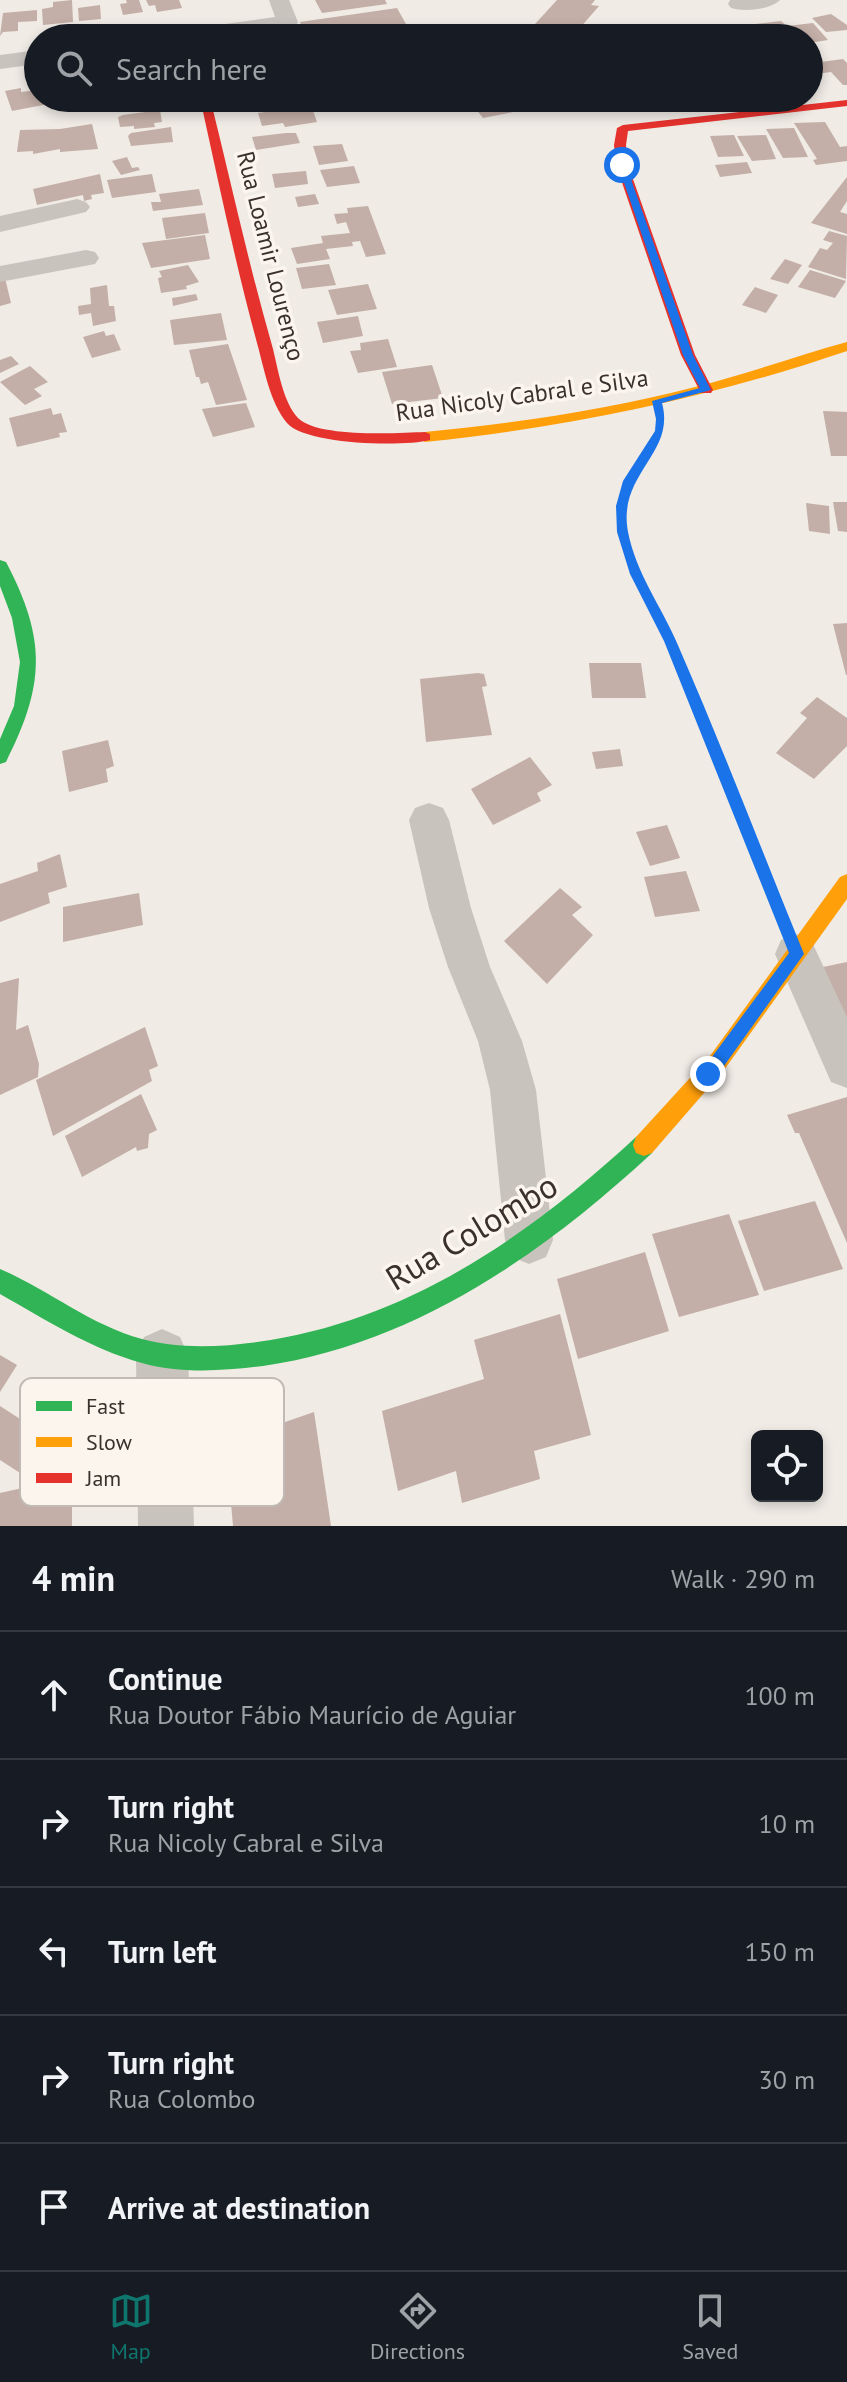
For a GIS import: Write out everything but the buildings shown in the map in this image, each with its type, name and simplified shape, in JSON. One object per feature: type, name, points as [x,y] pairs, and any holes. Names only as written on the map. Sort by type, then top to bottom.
[{"type":"street","points":[[273,24],[287,22],[279,0]]},
{"type":"street","points":[[738,4],[770,0]]},
{"type":"street","points":[[0,62],[24,59]]},
{"type":"street","points":[[823,106],[847,103]]},
{"type":"street","name":"Rua Loamir Lourenço","points":[[208,112],[272,372],[295,424]]},
{"type":"street","points":[[706,390],[688,355],[622,165],[620,145],[623,128],[766,112]]},
{"type":"street","points":[[0,224],[77,207]]},
{"type":"street","points":[[0,274],[86,258]]},
{"type":"street","name":"Rua Nicoly Cabral e Silva","points":[[295,424],[322,434],[349,439],[385,439],[507,427],[706,390],[782,369],[847,346]]},
{"type":"street","points":[[0,566],[24,623],[30,648],[31,674],[23,710],[0,757]]},
{"type":"street","points":[[429,820],[450,908],[469,967],[500,1041],[513,1090],[529,1240]]},
{"type":"street","name":"Rua Colombo","points":[[0,1281],[99,1333],[162,1355],[222,1361],[321,1342],[379,1323],[451,1287],[529,1240],[574,1208],[667,1122],[708,1074],[847,883]]},
{"type":"street","points":[[796,954],[847,1066]]},
{"type":"street","points":[[162,1355],[163,1378]]},
{"type":"street","points":[[166,1506],[166,1526]]},
{"type":"path","points":[[657,401],[662,419],[660,431],[629,481],[621,506],[622,532],[636,574],[670,641],[796,954]]},
{"type":"traffic: fast","points":[[0,566],[20,618],[28,662],[23,706],[0,757]]},
{"type":"traffic: fast","points":[[0,1281],[80,1326],[143,1352],[165,1356],[230,1358],[295,1349],[361,1330],[425,1303],[487,1269],[545,1230],[644,1145]]},
{"type":"traffic: slow","points":[[425,437],[533,424],[639,405],[744,379],[847,346]]},
{"type":"traffic: slow","points":[[644,1145],[717,1063],[847,883]]},
{"type":"traffic: jam","points":[[823,106],[847,103]]},
{"type":"traffic: jam","points":[[208,112],[258,322],[283,403],[293,421],[319,432],[337,435],[425,437]]},
{"type":"traffic: jam","points":[[706,390],[688,355],[622,165],[620,145],[623,128],[766,112]]},
{"type":"route","points":[[622,165],[688,355],[706,390],[657,401],[662,419],[660,431],[629,481],[621,506],[622,532],[636,574],[670,641],[796,954],[708,1074]]}]
